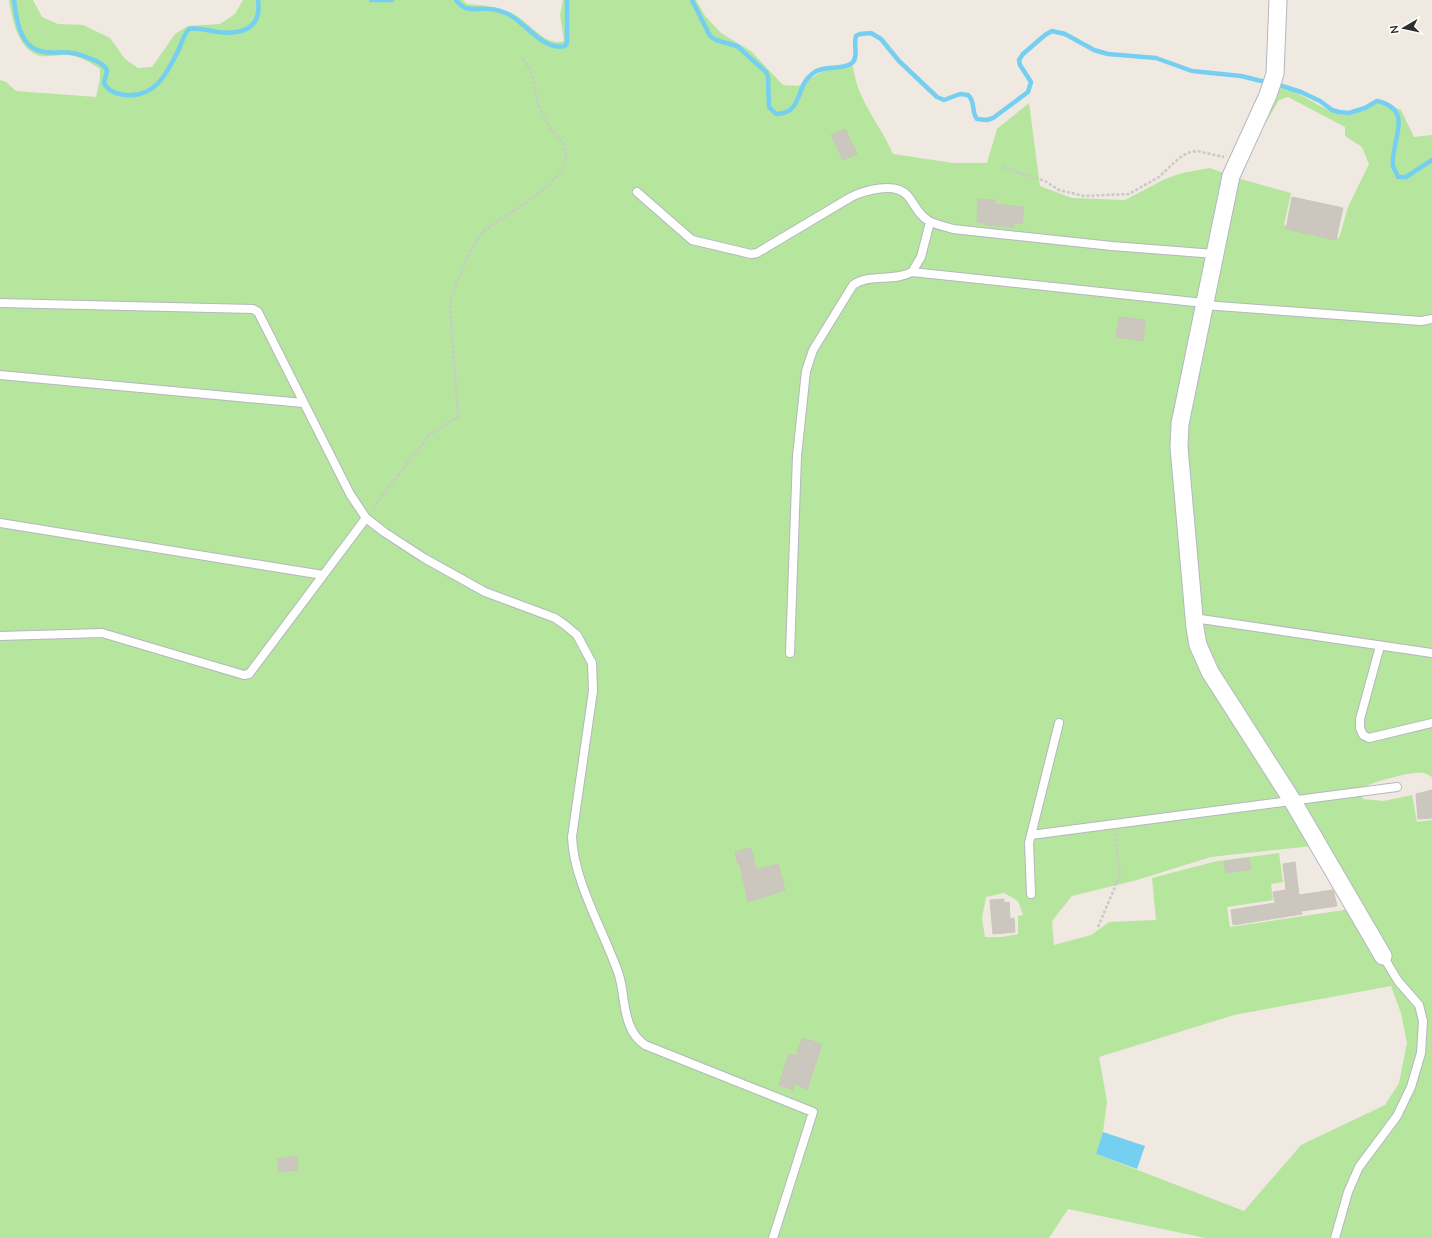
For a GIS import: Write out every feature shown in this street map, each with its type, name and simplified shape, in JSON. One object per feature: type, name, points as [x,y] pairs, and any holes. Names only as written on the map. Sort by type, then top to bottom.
[{"type":"street","points":[[1278,0],[1275,74],[1268,95],[1231,176],[1185,392],[1180,424],[1179,447],[1194,618],[1198,645],[1210,672],[1292,800],[1383,956]]},
{"type":"lane","points":[[637,192],[692,240],[751,254],[757,253],[857,194],[875,189],[897,190],[907,195],[916,210],[930,222],[953,229],[1215,254]]},
{"type":"lane","points":[[912,272],[921,257],[930,222]]},
{"type":"lane","points":[[790,653],[797,456],[806,372],[813,350],[853,285],[859,281],[893,278],[912,272],[1204,304],[1421,321],[1432,319]]},
{"type":"lane","points":[[0,303],[253,309],[258,312],[350,494],[366,518],[384,532],[424,558],[485,592],[555,618],[577,635],[592,662],[593,690],[572,837],[573,849],[580,878],[620,977],[631,1028],[636,1038],[645,1045],[813,1112],[773,1238]]},
{"type":"lane","points":[[0,375],[303,403]]},
{"type":"lane","points":[[0,636],[102,633],[244,675],[249,674],[366,518]]},
{"type":"lane","points":[[0,523],[323,575]]},
{"type":"lane","points":[[1194,618],[1432,653]]},
{"type":"lane","points":[[1380,646],[1360,719],[1360,728],[1363,735],[1369,738],[1432,723]]},
{"type":"lane","points":[[1031,894],[1029,843],[1059,723]]},
{"type":"lane","points":[[1031,835],[1397,786]]},
{"type":"lane","points":[[1335,1238],[1348,1192],[1359,1167],[1397,1116],[1411,1087],[1421,1053],[1423,1021],[1419,1005],[1398,981],[1383,956]]},
{"type":"path","points":[[366,518],[430,434],[458,417],[450,305],[454,287],[478,240],[483,232],[490,226],[529,202],[561,171],[566,162],[566,151],[561,141],[548,125],[539,106],[532,72],[522,58]]},
{"type":"path","points":[[1002,167],[1045,181],[1059,190],[1084,196],[1129,194],[1158,177],[1187,153],[1196,151],[1208,153],[1237,162]]},
{"type":"path","points":[[1098,927],[1120,875],[1113,824]]},
{"type":"green space","points":[[9,0],[33,0],[42,17],[58,24],[83,25],[110,38],[125,59],[138,68],[152,67],[175,34],[188,26],[220,24],[235,14],[243,0],[463,0],[467,4],[491,7],[513,14],[519,17],[543,37],[557,42],[564,41],[560,15],[563,0],[696,0],[705,16],[721,33],[751,51],[783,85],[798,86],[823,71],[853,66],[855,79],[864,101],[893,154],[953,163],[987,163],[997,129],[1029,103],[1040,186],[1072,198],[1125,200],[1165,179],[1182,173],[1210,168],[1237,178],[1291,193],[1284,225],[1339,238],[1348,207],[1369,164],[1362,147],[1345,136],[1345,127],[1288,97],[1279,100],[1261,131],[1278,88],[1296,93],[1328,110],[1346,115],[1354,114],[1377,104],[1383,104],[1401,110],[1414,137],[1432,135],[1432,777],[1424,773],[1401,775],[1361,788],[1363,799],[1383,801],[1412,795],[1417,822],[1432,820],[1432,1238],[1205,1238],[1068,1209],[1049,1238],[0,1238],[0,80],[6,82],[16,91],[96,97],[100,79],[100,69],[81,58],[69,55],[43,56],[35,54],[29,50],[16,30]],"holes":[[[1312,846],[1351,909],[1230,927],[1227,907],[1273,900],[1271,884],[1283,882],[1279,853],[1217,861],[1152,878],[1156,920],[1109,922],[1091,935],[1054,945],[1052,921],[1072,896],[1137,880],[1211,857]],[[1004,893],[1018,901],[1023,915],[1018,916],[1018,934],[1002,937],[985,937],[982,918],[986,897]],[[1391,986],[1401,1013],[1407,1043],[1399,1083],[1385,1105],[1301,1145],[1244,1211],[1096,1154],[1103,1132],[1107,1101],[1099,1057],[1234,1015]]]},
{"type":"water","points":[[1103,1132],[1145,1146],[1137,1169],[1096,1154]]},
{"type":"building","points":[[845,129],[857,154],[843,160],[831,135]]},
{"type":"building","points":[[1292,197],[1343,208],[1336,240],[1286,229]]},
{"type":"building","points":[[978,199],[995,200],[994,204],[1024,207],[1022,224],[1014,223],[1014,227],[985,225],[985,222],[977,222]]},
{"type":"building","points":[[1119,317],[1145,320],[1143,341],[1116,337]]},
{"type":"building","points":[[1432,790],[1432,818],[1418,819],[1416,794]]},
{"type":"building","points":[[751,848],[756,869],[778,864],[785,890],[748,902],[740,864],[738,864],[735,852]]},
{"type":"building","points":[[1249,858],[1251,869],[1226,873],[1224,862]]},
{"type":"building","points":[[1295,862],[1299,895],[1333,890],[1337,906],[1301,911],[1302,914],[1233,925],[1231,910],[1275,903],[1273,892],[1286,890],[1283,864]]},
{"type":"building","points":[[1004,899],[1004,903],[1009,902],[1010,919],[1014,918],[1015,932],[993,934],[990,900]]},
{"type":"building","points":[[802,1038],[822,1044],[807,1089],[795,1084],[793,1090],[779,1085],[789,1054],[796,1056]]},
{"type":"building","points":[[297,1156],[298,1170],[279,1172],[277,1159]]},
{"type":"waterway","points":[[14,0],[19,26],[28,44],[37,50],[47,52],[67,52],[84,56],[98,62],[103,65],[107,71],[104,80],[106,86],[113,92],[125,95],[136,95],[145,92],[153,88],[159,82],[170,67],[184,36],[189,29],[227,33],[243,31],[249,28],[257,17],[258,0]]},
{"type":"waterway","points":[[371,0],[392,0]]},
{"type":"waterway","points":[[456,0],[463,7],[471,9],[492,9],[508,14],[543,41],[550,45],[557,46],[565,46],[567,43],[567,0]]},
{"type":"waterway","points":[[692,0],[710,36],[716,40],[737,46],[766,72],[768,77],[769,107],[776,114],[785,113],[791,110],[795,105],[807,79],[812,74],[822,69],[843,67],[852,63],[856,54],[856,36],[871,33],[881,39],[899,61],[937,97],[944,100],[960,94],[968,95],[972,101],[974,113],[977,119],[987,120],[993,118],[1028,92],[1031,82],[1020,65],[1019,60],[1023,54],[1045,35],[1052,31],[1065,34],[1094,50],[1108,54],[1156,58],[1192,71],[1241,76],[1282,86],[1301,92],[1320,101],[1332,110],[1339,112],[1349,113],[1365,108],[1377,101],[1389,105],[1396,111],[1398,119],[1398,128],[1393,156],[1393,166],[1398,177],[1406,177],[1432,160]]}]
